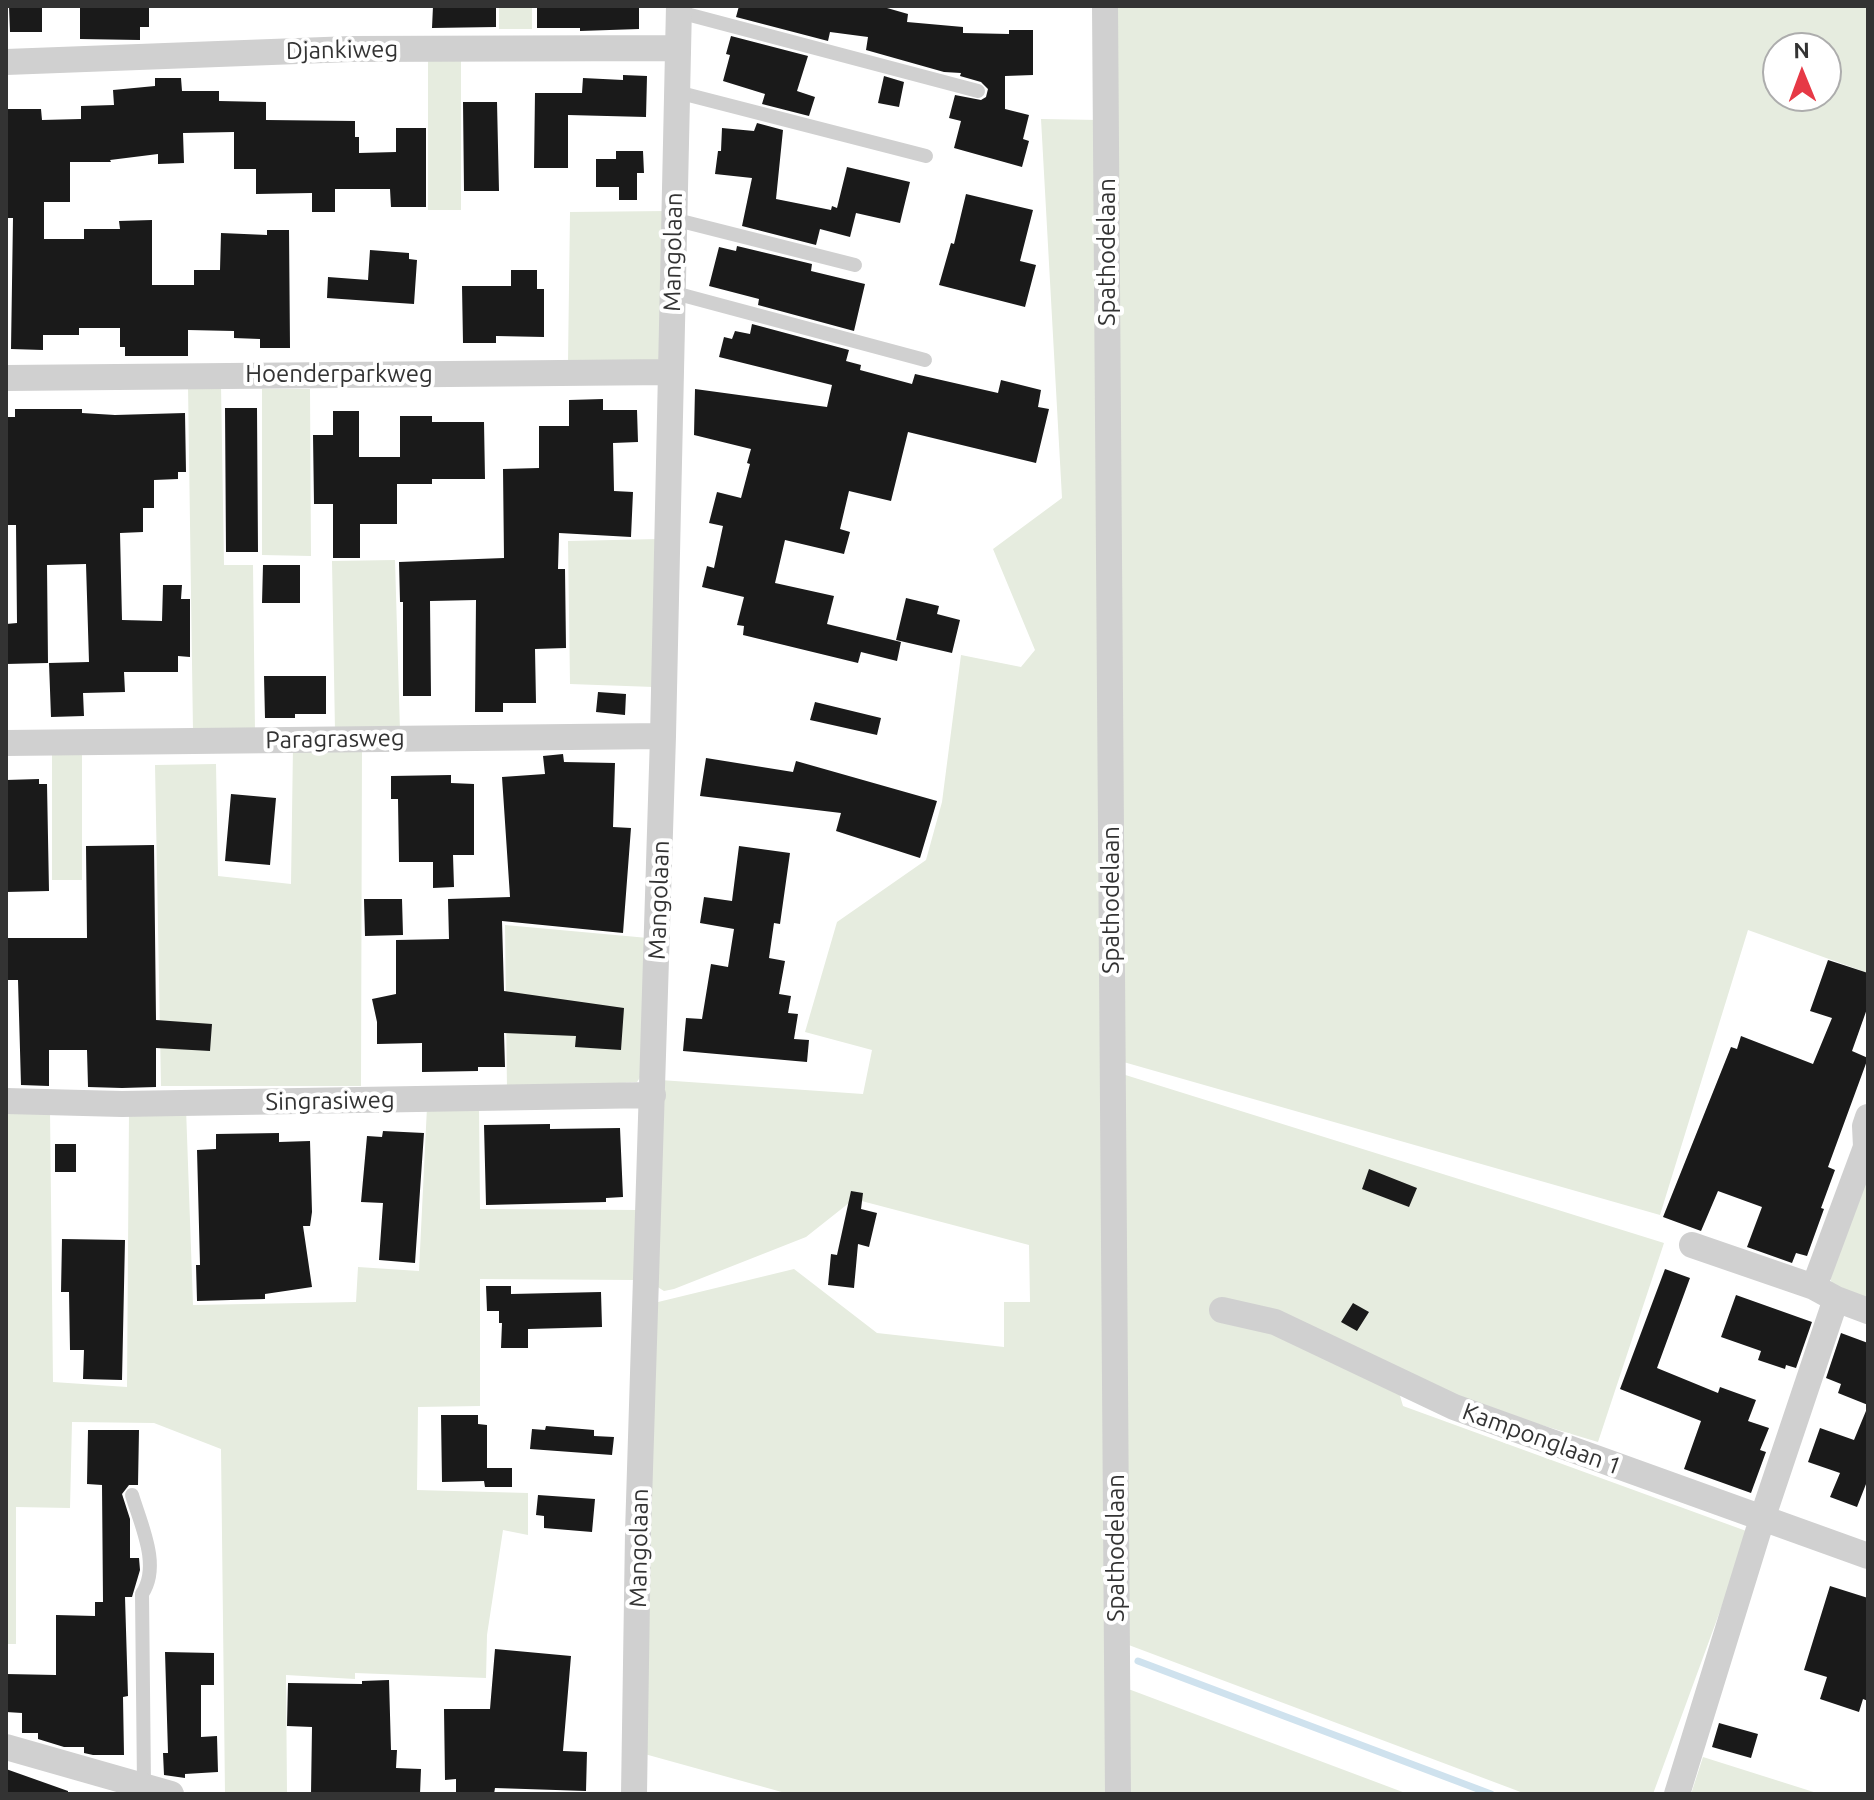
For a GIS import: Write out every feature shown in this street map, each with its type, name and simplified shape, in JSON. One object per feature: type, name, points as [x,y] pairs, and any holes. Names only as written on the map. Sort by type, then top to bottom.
[{"type":"street","name":"Spathodelaan","points":[[1105,6],[1118,1794]]},
{"type":"street","name":"Mangolaan","points":[[634,1794],[638,1533],[663,736],[679,9]]},
{"type":"street","name":"Djankiweg","points":[[6,62],[351,49],[678,48]]},
{"type":"street","name":"Hoenderparkweg","points":[[6,378],[671,372]]},
{"type":"street","name":"Paragrasweg","points":[[6,743],[663,736]]},
{"type":"street","name":"Singrasiweg","points":[[6,1101],[122,1104],[653,1095]]},
{"type":"street","points":[[1677,1794],[1762,1519],[1867,1148],[1865,1126],[1868,1117]]},
{"type":"street","points":[[1692,1245],[1868,1311]]},
{"type":"street","name":"Kamponglaan 1","points":[[1222,1310],[1275,1322],[1454,1407],[1868,1556]]},
{"type":"street","points":[[6,1747],[100,1784],[144,1786],[171,1794]]},
{"type":"lane","points":[[679,9],[978,91]]},
{"type":"lane","points":[[677,92],[926,156]]},
{"type":"lane","points":[[673,219],[855,265]]},
{"type":"lane","points":[[671,292],[925,360]]},
{"type":"lane","points":[[132,1495],[149,1553],[149,1584],[142,1594],[144,1786]]},
{"type":"shaded area","points":[[499,6],[532,6],[532,29],[499,29]]},
{"type":"shaded area","points":[[1114,6],[1868,6],[1868,973],[1748,930],[1660,1215],[1120,1061]]},
{"type":"shaded area","points":[[428,58],[461,58],[461,210],[428,210]]},
{"type":"shaded area","points":[[1041,119],[1100,120],[1110,1794],[789,1794],[641,1753],[654,1303],[794,1269],[877,1333],[1004,1347],[1004,1302],[1030,1302],[1029,1245],[854,1199],[806,1237],[664,1291],[656,1286],[660,1080],[863,1094],[872,1050],[805,1032],[837,922],[926,860],[942,802],[961,655],[1021,667],[1035,650],[993,549],[1062,498]]},
{"type":"shaded area","points":[[667,211],[662,361],[568,362],[570,212]]},
{"type":"shaded area","points":[[188,385],[221,385],[224,565],[253,565],[255,732],[193,732]]},
{"type":"shaded area","points":[[262,389],[310,389],[311,556],[262,555]]},
{"type":"shaded area","points":[[659,539],[654,687],[570,684],[568,541]]},
{"type":"shaded area","points":[[395,560],[400,731],[335,731],[332,561]]},
{"type":"shaded area","points":[[362,744],[361,1086],[161,1086],[155,765],[216,764],[218,876],[291,884],[293,746]]},
{"type":"shaded area","points":[[52,754],[82,754],[82,880],[52,880]]},
{"type":"shaded area","points":[[505,925],[648,938],[645,1070],[637,1082],[507,1090]]},
{"type":"shaded area","points":[[1119,1073],[1664,1243],[1598,1442],[1458,1400],[1277,1333],[1398,1389],[1403,1406],[1749,1532],[1653,1794],[1526,1794],[1126,1644]]},
{"type":"shaded area","points":[[479,1106],[480,1209],[641,1210],[637,1280],[480,1279],[480,1406],[418,1407],[417,1490],[528,1493],[528,1535],[503,1530],[487,1635],[486,1678],[355,1673],[355,1679],[286,1675],[287,1794],[225,1794],[221,1449],[154,1423],[72,1422],[70,1508],[16,1507],[16,1644],[6,1644],[6,1108],[50,1110],[53,1382],[127,1387],[129,1112],[186,1108],[193,1305],[356,1302],[358,1267],[419,1271],[427,1107]]},
{"type":"shaded area","points":[[1868,1168],[1868,1304],[1834,1289],[1830,1278]]},
{"type":"shaded area","points":[[1123,1687],[1408,1794],[1124,1794]]},
{"type":"shaded area","points":[[1703,1757],[1820,1794],[1691,1794]]},
{"type":"building","points":[[9,6],[42,6],[42,32],[10,32]]},
{"type":"building","points":[[80,6],[149,6],[149,27],[140,27],[140,40],[80,39]]},
{"type":"building","points":[[433,6],[496,6],[496,27],[432,28]]},
{"type":"building","points":[[537,6],[639,6],[639,29],[580,31],[580,28],[537,28]]},
{"type":"building","points":[[739,6],[880,6],[908,14],[907,22],[963,27],[963,33],[1009,34],[1009,30],[1033,30],[1033,75],[1005,76],[1005,109],[1029,115],[1023,139],[1029,141],[1022,167],[954,148],[961,121],[949,118],[955,95],[981,100],[986,97],[988,89],[981,82],[960,76],[961,73],[944,72],[866,50],[868,37],[830,32],[828,41],[736,17]]},
{"type":"building","points":[[731,36],[808,56],[797,91],[815,97],[809,116],[762,104],[765,94],[723,81]]},
{"type":"building","points":[[623,75],[647,76],[646,117],[568,115],[568,168],[534,168],[535,93],[582,93],[583,78],[623,80]]},
{"type":"building","points":[[884,76],[904,82],[899,107],[878,103]]},
{"type":"building","points":[[155,78],[181,78],[182,91],[219,91],[219,101],[266,102],[266,120],[355,121],[359,153],[396,152],[396,128],[426,128],[426,207],[391,207],[390,189],[335,189],[335,212],[312,212],[312,193],[256,194],[256,169],[234,169],[234,132],[183,133],[184,163],[158,164],[158,154],[111,162],[70,162],[70,202],[44,202],[44,239],[84,239],[84,229],[120,229],[119,221],[152,220],[152,285],[194,285],[194,270],[220,270],[221,233],[267,235],[267,230],[289,230],[290,348],[260,348],[260,339],[234,338],[234,331],[188,330],[188,356],[125,356],[125,347],[120,347],[120,328],[79,328],[79,335],[43,335],[43,350],[11,349],[13,218],[6,218],[6,109],[41,109],[42,120],[81,119],[81,106],[114,105],[113,90],[155,86]]},
{"type":"building","points":[[463,102],[497,102],[499,191],[464,191]]},
{"type":"building","points":[[757,123],[783,130],[776,199],[831,210],[832,206],[837,208],[847,167],[910,182],[900,223],[856,213],[850,237],[820,229],[816,245],[742,226],[752,178],[715,174],[718,151],[721,151],[722,128],[754,131]]},
{"type":"building","points":[[616,151],[643,151],[644,173],[637,173],[637,200],[619,200],[619,187],[596,187],[596,159],[616,159]]},
{"type":"building","points":[[966,194],[1033,210],[1020,261],[1036,265],[1025,307],[939,285],[951,243],[954,244]]},
{"type":"building","points":[[737,246],[812,264],[811,271],[865,284],[854,331],[758,305],[759,299],[709,286],[719,247],[736,251]]},
{"type":"building","points":[[370,250],[409,253],[409,259],[417,260],[414,304],[327,298],[328,277],[368,280]]},
{"type":"building","points":[[511,270],[537,270],[537,289],[544,289],[544,337],[496,336],[496,343],[463,343],[462,286],[511,286]]},
{"type":"building","points":[[752,324],[849,350],[846,361],[861,365],[860,370],[912,384],[915,374],[998,393],[1001,380],[1041,390],[1038,407],[1049,409],[1036,463],[908,432],[891,501],[849,491],[840,529],[850,532],[844,554],[785,540],[775,583],[834,596],[827,624],[901,642],[897,661],[861,652],[858,663],[743,635],[744,626],[737,625],[744,597],[702,587],[707,566],[714,568],[723,526],[709,523],[717,492],[741,498],[751,449],[694,435],[695,389],[827,407],[832,385],[719,357],[724,337],[732,339],[735,331],[750,334]]},
{"type":"building","points":[[603,399],[603,410],[637,410],[638,442],[613,443],[614,491],[633,492],[631,537],[559,533],[558,569],[565,569],[566,648],[535,649],[536,703],[503,703],[503,712],[475,712],[476,600],[430,601],[431,696],[403,696],[403,602],[400,602],[399,562],[504,558],[503,469],[539,468],[539,426],[569,426],[569,400]]},
{"type":"building","points":[[225,408],[257,408],[258,552],[226,552]]},
{"type":"building","points":[[15,409],[82,409],[82,413],[115,415],[185,413],[186,472],[178,472],[178,479],[154,480],[154,508],[143,508],[143,532],[120,533],[122,620],[162,621],[163,585],[182,585],[181,599],[190,599],[190,657],[178,656],[178,672],[124,672],[125,692],[83,693],[84,716],[51,717],[49,663],[89,662],[86,564],[47,565],[48,663],[6,664],[6,624],[17,623],[16,525],[6,525],[6,417],[15,417]]},
{"type":"building","points":[[333,411],[359,411],[359,457],[400,457],[400,416],[432,416],[432,422],[484,422],[485,479],[432,479],[432,484],[397,484],[397,524],[360,524],[360,558],[333,558],[333,504],[314,504],[313,435],[333,435]]},
{"type":"building","points":[[263,565],[300,565],[300,603],[262,603]]},
{"type":"building","points":[[906,598],[939,606],[937,614],[960,620],[952,653],[896,640]]},
{"type":"building","points":[[264,676],[326,676],[326,714],[265,718]]},
{"type":"building","points":[[598,692],[626,694],[625,715],[596,712]]},
{"type":"building","points":[[815,702],[881,718],[877,735],[810,720]]},
{"type":"building","points":[[563,754],[564,762],[615,763],[613,827],[631,828],[623,933],[502,921],[504,991],[624,1008],[621,1050],[575,1047],[576,1036],[504,1033],[505,1067],[422,1072],[422,1043],[377,1044],[377,1022],[372,999],[396,994],[396,940],[449,939],[448,899],[510,897],[502,777],[545,774],[543,756]]},
{"type":"building","points":[[706,758],[793,772],[796,761],[937,801],[920,858],[836,831],[841,813],[700,796]]},
{"type":"building","points":[[451,775],[451,783],[474,784],[474,855],[453,855],[454,887],[433,888],[433,862],[399,862],[398,799],[391,799],[391,776]]},
{"type":"building","points":[[39,779],[39,784],[47,784],[49,891],[6,892],[6,780]]},
{"type":"building","points":[[231,794],[276,798],[270,865],[225,861]]},
{"type":"building","points":[[154,845],[156,1020],[212,1024],[210,1051],[156,1048],[156,1087],[122,1088],[88,1087],[87,1050],[49,1050],[49,1086],[21,1085],[18,980],[6,980],[6,938],[87,938],[86,846]]},
{"type":"building","points":[[739,846],[790,853],[780,924],[774,923],[769,958],[785,961],[779,994],[791,996],[788,1013],[798,1014],[794,1039],[809,1040],[807,1062],[683,1051],[686,1018],[702,1019],[711,964],[728,967],[734,929],[700,923],[704,897],[732,901]]},
{"type":"building","points":[[364,899],[402,899],[403,935],[365,936]]},
{"type":"building","points":[[1828,960],[1868,973],[1868,1006],[1852,1051],[1868,1058],[1828,1167],[1835,1170],[1807,1256],[1796,1253],[1792,1263],[1747,1247],[1762,1207],[1718,1191],[1701,1231],[1663,1217],[1731,1047],[1737,1049],[1741,1036],[1813,1064],[1832,1018],[1810,1011]]},
{"type":"building","points":[[550,1124],[550,1129],[620,1128],[623,1197],[606,1198],[606,1202],[486,1205],[484,1125]]},
{"type":"building","points":[[383,1131],[424,1133],[415,1263],[379,1260],[383,1203],[361,1202],[367,1136],[382,1137]]},
{"type":"building","points":[[279,1133],[279,1142],[310,1141],[312,1212],[310,1226],[303,1226],[312,1287],[265,1294],[265,1299],[197,1301],[196,1265],[200,1265],[197,1150],[216,1149],[216,1134]]},
{"type":"building","points":[[55,1144],[76,1144],[76,1172],[55,1172]]},
{"type":"building","points":[[1369,1169],[1417,1188],[1409,1207],[1362,1189]]},
{"type":"building","points":[[851,1191],[863,1193],[861,1209],[877,1213],[869,1247],[858,1244],[854,1288],[828,1285],[831,1254],[837,1255]]},
{"type":"building","points":[[62,1239],[125,1240],[122,1380],[83,1379],[84,1350],[70,1350],[69,1292],[61,1292]]},
{"type":"building","points":[[1665,1269],[1690,1278],[1657,1368],[1718,1393],[1720,1387],[1756,1400],[1748,1421],[1769,1428],[1760,1450],[1766,1452],[1751,1493],[1684,1469],[1701,1421],[1620,1389]]},
{"type":"building","points":[[486,1286],[511,1286],[511,1294],[601,1292],[602,1327],[528,1329],[528,1348],[501,1348],[502,1323],[499,1323],[499,1311],[487,1311]]},
{"type":"building","points":[[1736,1295],[1812,1322],[1796,1368],[1786,1365],[1785,1369],[1758,1360],[1761,1351],[1721,1337]]},
{"type":"building","points":[[1353,1303],[1369,1312],[1357,1331],[1341,1322]]},
{"type":"building","points":[[1841,1333],[1868,1343],[1868,1405],[1838,1393],[1841,1384],[1826,1378]]},
{"type":"building","points":[[1868,1406],[1868,1479],[1857,1507],[1830,1497],[1840,1473],[1808,1462],[1820,1428],[1854,1440]]},
{"type":"building","points":[[441,1415],[478,1415],[478,1424],[487,1425],[487,1468],[512,1468],[512,1487],[485,1487],[484,1481],[442,1482]]},
{"type":"building","points":[[546,1426],[594,1430],[594,1436],[614,1437],[612,1455],[530,1449],[532,1429],[545,1430]]},
{"type":"building","points":[[88,1430],[139,1430],[138,1485],[129,1485],[122,1494],[130,1519],[130,1558],[139,1558],[140,1570],[132,1597],[125,1597],[128,1696],[123,1697],[124,1755],[93,1755],[84,1753],[84,1747],[64,1747],[38,1739],[38,1733],[22,1733],[22,1713],[6,1712],[6,1674],[56,1675],[56,1615],[95,1616],[95,1602],[103,1602],[102,1485],[87,1484]]},
{"type":"building","points":[[538,1495],[595,1499],[592,1532],[544,1528],[544,1516],[536,1515]]},
{"type":"building","points":[[1830,1586],[1868,1598],[1868,1701],[1863,1699],[1859,1712],[1820,1699],[1827,1677],[1804,1670]]},
{"type":"building","points":[[495,1649],[571,1656],[563,1751],[587,1752],[586,1791],[495,1788],[494,1794],[456,1794],[456,1779],[445,1780],[444,1709],[490,1709]]},
{"type":"building","points":[[165,1652],[214,1653],[214,1685],[201,1685],[201,1737],[217,1736],[218,1772],[185,1774],[185,1778],[164,1775],[163,1753],[168,1753]]},
{"type":"building","points":[[389,1680],[391,1750],[397,1750],[396,1768],[421,1769],[420,1794],[311,1794],[312,1727],[287,1726],[288,1683],[362,1684],[362,1681]]},
{"type":"building","points":[[1719,1723],[1758,1734],[1751,1758],[1712,1747]]},
{"type":"building","points":[[6,1769],[68,1791],[68,1794],[6,1794]]},
{"type":"waterway","points":[[1138,1661],[1491,1794]]}]
